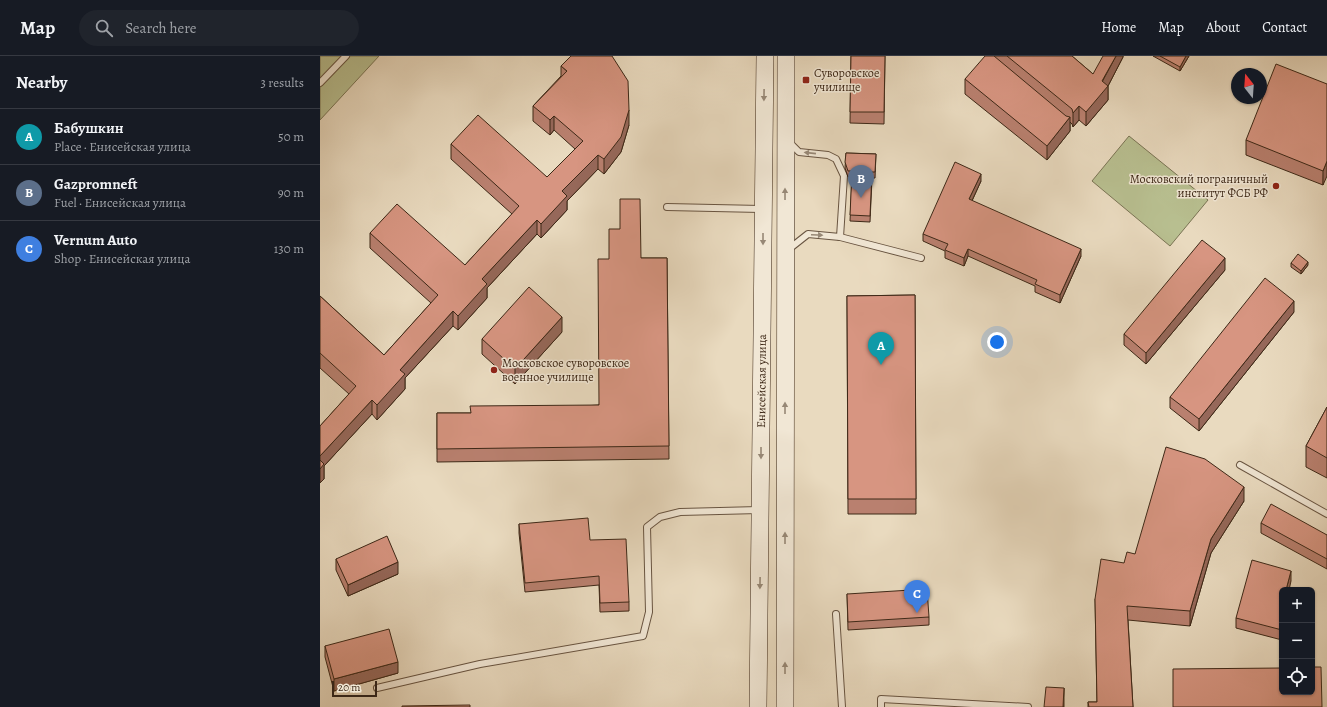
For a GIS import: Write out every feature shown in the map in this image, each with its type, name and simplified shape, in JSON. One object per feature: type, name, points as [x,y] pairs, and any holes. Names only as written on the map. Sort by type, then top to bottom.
[{"type":"main road","name":"Енисейская улица","points":[[758,707],[765,56]]},
{"type":"main road","name":"Енисейская улица","points":[[785,707],[786,56]]},
{"type":"lane","points":[[320,83],[346,56]]},
{"type":"lane","points":[[785,139],[799,152],[828,155],[836,159],[844,176],[840,237]]},
{"type":"lane","points":[[667,208],[763,209]]},
{"type":"lane","points":[[785,253],[808,234],[840,237],[921,258]]},
{"type":"lane","points":[[1240,465],[1327,514]]},
{"type":"lane","points":[[377,688],[480,664],[643,636],[649,612],[647,527],[660,517],[680,512],[760,510]]},
{"type":"lane","points":[[836,614],[842,707]]},
{"type":"lane","points":[[881,707],[881,699],[1028,707]]},
{"type":"green space","points":[[320,56],[379,56],[320,120]]},
{"type":"green space","points":[[1129,136],[1208,200],[1170,246],[1092,181]]},
{"type":"building","points":[[571,56],[612,56],[628,81],[629,110],[621,137],[604,159],[598,155],[562,191],[567,196],[541,224],[537,220],[482,279],[487,284],[458,316],[453,311],[400,370],[405,374],[377,405],[372,400],[320,456],[320,426],[356,386],[320,353],[320,296],[384,355],[438,295],[370,233],[397,204],[465,265],[519,206],[451,144],[478,115],[547,177],[583,141],[554,116],[550,120],[533,106],[567,71],[561,66]]},
{"type":"building","points":[[851,56],[885,56],[884,112],[850,112]]},
{"type":"building","points":[[985,56],[994,56],[1066,116],[1070,117],[1047,146],[965,79]]},
{"type":"building","points":[[1007,56],[1072,56],[1093,74],[1103,56],[1116,56],[1102,81],[1108,86],[1086,112],[1079,106],[1073,113],[1072,109]]},
{"type":"building","points":[[1160,56],[1186,56],[1180,67]]},
{"type":"building","points":[[1276,64],[1327,84],[1327,161],[1323,171],[1246,140],[1260,104],[1267,104],[1267,87]]},
{"type":"building","points":[[846,153],[876,154],[875,172],[872,172],[870,216],[850,215],[852,171],[848,171],[845,162]]},
{"type":"building","points":[[955,162],[981,174],[969,199],[1081,249],[1060,295],[1035,284],[1037,280],[968,249],[964,258],[945,250],[948,244],[923,234]]},
{"type":"building","points":[[620,199],[640,199],[641,258],[667,258],[669,446],[437,449],[437,413],[471,413],[470,406],[599,405],[598,259],[609,259],[609,229],[620,229]]},
{"type":"building","points":[[1202,240],[1225,258],[1146,353],[1124,334]]},
{"type":"building","points":[[1298,254],[1308,262],[1301,271],[1291,263]]},
{"type":"building","points":[[1265,278],[1294,301],[1199,419],[1170,397]]},
{"type":"building","points":[[529,287],[562,317],[515,369],[482,339]]},
{"type":"building","points":[[915,295],[916,499],[848,499],[847,296]]},
{"type":"building","points":[[1327,407],[1327,458],[1306,446]]},
{"type":"building","points":[[1166,447],[1205,459],[1244,487],[1211,539],[1190,611],[1127,606],[1133,707],[1089,707],[1088,702],[1097,702],[1095,599],[1101,559],[1124,563],[1127,552],[1135,554]]},
{"type":"building","points":[[320,460],[324,464],[320,469]]},
{"type":"building","points":[[1271,504],[1327,535],[1327,559],[1261,523]]},
{"type":"building","points":[[588,518],[590,540],[626,539],[629,602],[600,603],[599,576],[525,583],[519,524]]},
{"type":"building","points":[[387,536],[398,562],[348,585],[336,559]]},
{"type":"building","points":[[1252,560],[1291,571],[1287,587],[1279,587],[1279,629],[1236,618]]},
{"type":"building","points":[[927,589],[929,617],[848,622],[847,594]]},
{"type":"building","points":[[389,629],[398,662],[334,679],[325,646]]},
{"type":"building","points":[[1315,667],[1321,667],[1322,707],[1173,707],[1173,669],[1279,668],[1279,695],[1315,695]]},
{"type":"building","points":[[1046,687],[1064,688],[1063,707],[1044,707]]},
{"type":"building","points":[[470,705],[470,707],[402,707],[402,706]]},
{"type":"place","name":"Суворовское училище","points":[[806,80]]},
{"type":"place","name":"Московский пограничный институт ФСБ РФ","points":[[1276,186]]},
{"type":"place","name":"Gazpromneft","points":[[861,198]]},
{"type":"place","name":"Бабушкин","points":[[881,365]]},
{"type":"place","name":"Московское суворовское военное училище","points":[[494,370]]},
{"type":"place","name":"Vernum Auto","points":[[917,613]]}]
